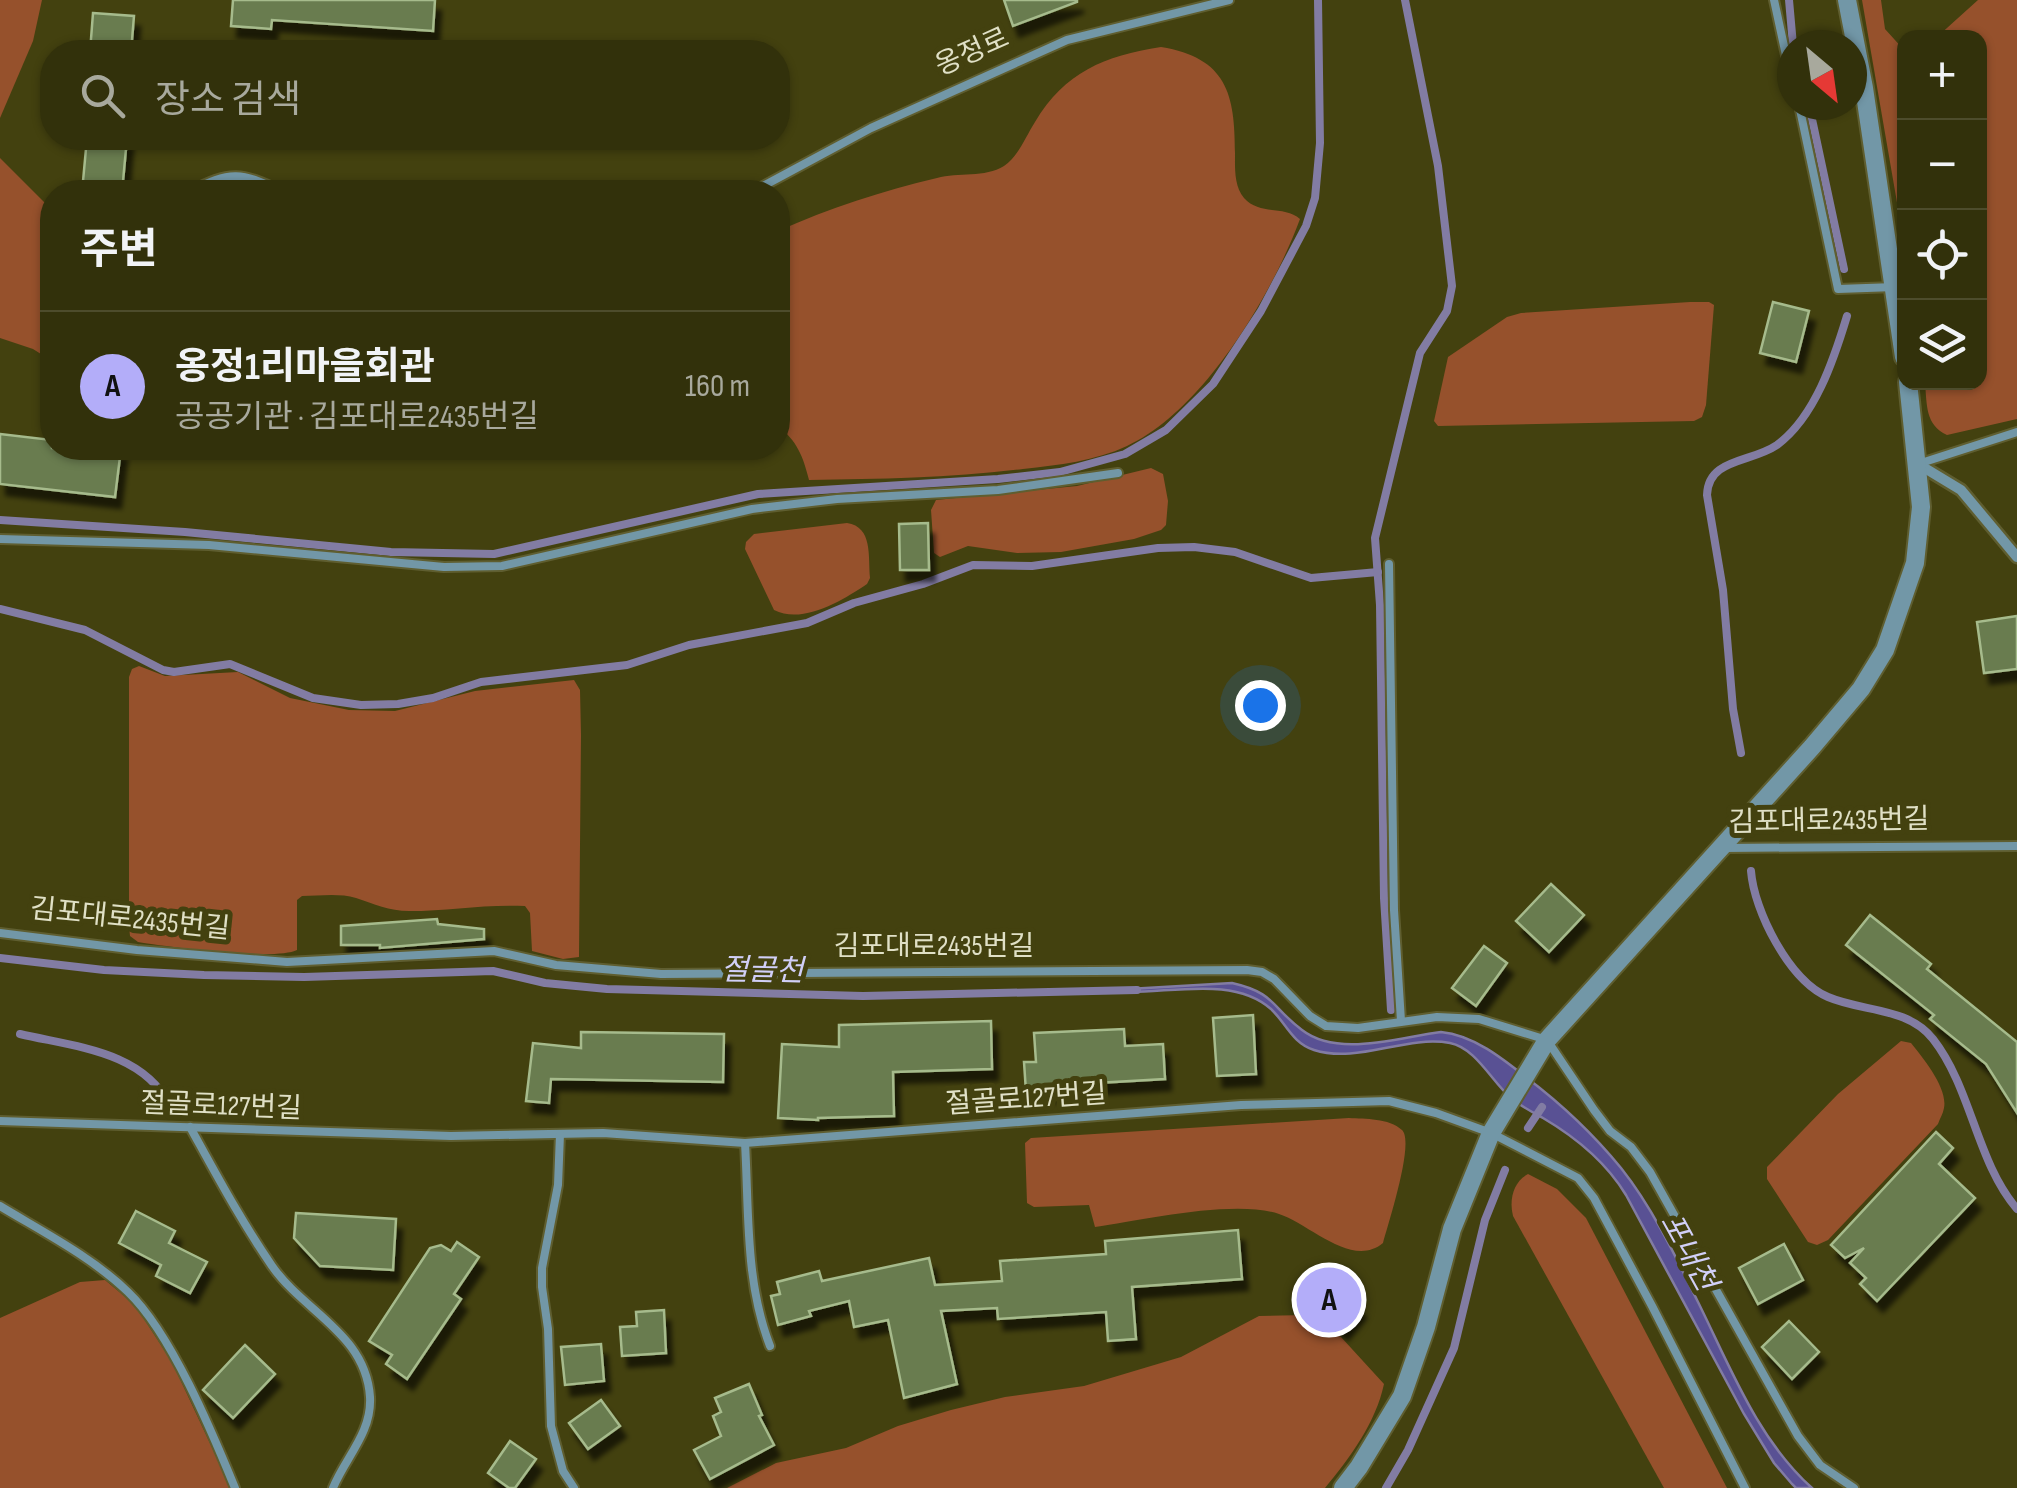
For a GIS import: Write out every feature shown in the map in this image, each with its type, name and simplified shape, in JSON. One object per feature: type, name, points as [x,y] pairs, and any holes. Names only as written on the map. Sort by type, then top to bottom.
[{"type":"street","points":[[1847,0],[1897,300]]},
{"type":"street","points":[[1718,848],[1860,690],[1885,650],[1915,563],[1920,507],[1909,390]]},
{"type":"street","points":[[1918,464],[1961,490],[2017,557]]},
{"type":"street","name":"김포대로2435번길","points":[[1343,1488],[1402,1396],[1426,1326],[1452,1228],[1491,1133],[1547,1040],[1718,848]]},
{"type":"lane","name":"옹정로","points":[[774,180],[871,128],[1067,40],[1229,0]]},
{"type":"lane","points":[[1774,0],[1781,30]]},
{"type":"lane","points":[[1802,120],[1838,290],[1896,287]]},
{"type":"lane","points":[[215,180],[224,176],[251,176],[259,180]]},
{"type":"lane","points":[[1918,464],[2017,432]]},
{"type":"lane","points":[[0,539],[208,545],[444,567],[502,566],[752,509],[837,498],[998,490],[1118,473]]},
{"type":"lane","points":[[1389,564],[1394,910],[1401,1021]]},
{"type":"lane","name":"김포대로2435번길","points":[[1718,848],[2017,846]]},
{"type":"lane","name":"김포대로2435번길","points":[[0,933],[137,950],[287,962],[494,951],[556,966],[661,974],[1247,970],[1274,979],[1310,1016],[1326,1026],[1358,1028],[1437,1017],[1479,1019],[1547,1040]]},
{"type":"lane","points":[[1547,1040],[1610,1131],[1631,1147],[1650,1172],[1798,1436],[1820,1464],[1854,1488]]},
{"type":"lane","name":"절골로127번길","points":[[0,1121],[745,1142],[1241,1105],[1389,1101],[1436,1112],[1491,1133]]},
{"type":"lane","points":[[190,1127],[275,1271],[339,1330],[363,1363],[371,1400],[362,1438],[332,1488]]},
{"type":"lane","points":[[1491,1133],[1578,1178],[1594,1198],[1745,1488]]},
{"type":"lane","points":[[560,1134],[558,1185],[542,1287],[548,1329],[551,1426],[563,1471],[574,1488]]},
{"type":"lane","points":[[745,1142],[752,1278],[758,1316],[770,1346]]},
{"type":"lane","points":[[0,1206],[84,1258],[135,1299],[177,1363],[236,1488]]},
{"type":"shaded area","points":[[0,0],[42,0],[33,41],[0,118]]},
{"type":"shaded area","points":[[1862,0],[1881,0],[1885,29],[1897,42],[1897,202]]},
{"type":"shaded area","points":[[1978,0],[2017,0],[2017,419],[1947,435],[1931,420],[1926,390],[1987,390],[1987,30],[1945,30]]},
{"type":"shaded area","points":[[1161,47],[1183,52],[1213,70],[1223,82],[1233,113],[1235,171],[1241,193],[1257,207],[1287,212],[1300,219],[1272,282],[1232,348],[1208,379],[1155,429],[1127,446],[1090,459],[970,474],[809,480],[790,437],[790,226],[896,189],[945,176],[997,170],[1013,157],[1059,90],[1088,69],[1121,55]]},
{"type":"shaded area","points":[[0,158],[40,198],[40,353],[0,338]]},
{"type":"shaded area","points":[[1690,302],[1714,305],[1706,405],[1702,417],[1694,421],[1438,426],[1434,421],[1448,357],[1507,317]]},
{"type":"shaded area","points":[[1151,468],[1163,474],[1168,501],[1166,525],[1161,530],[1061,552],[1017,553],[968,546],[940,557],[934,553],[931,510],[936,500],[1077,486]]},
{"type":"shaded area","points":[[847,523],[865,536],[869,552],[867,584],[810,613],[785,614],[774,610],[745,549],[746,542],[754,534]]},
{"type":"shaded area","points":[[139,666],[165,676],[238,672],[290,698],[349,710],[395,711],[475,691],[574,680],[580,690],[581,735],[579,957],[563,959],[532,951],[530,913],[525,906],[402,911],[336,895],[302,896],[297,900],[297,950],[285,953],[221,952],[138,942],[130,936],[129,926],[129,677],[132,669]]},
{"type":"shaded area","points":[[1232,983],[1257,991],[1302,1030],[1333,1043],[1453,1034],[1497,1055],[1552,1098],[1611,1156],[1643,1199],[1760,1424],[1812,1488],[1796,1488],[1774,1463],[1626,1195],[1590,1152],[1511,1098],[1476,1058],[1459,1046],[1433,1042],[1331,1053],[1300,1043],[1271,1009],[1240,993],[1130,989]]},
{"type":"shaded area","points":[[1901,1041],[1911,1043],[1938,1083],[1944,1110],[1938,1124],[1828,1240],[1817,1245],[1808,1242],[1767,1179],[1767,1167],[1838,1094]]},
{"type":"shaded area","points":[[1349,1118],[1390,1123],[1402,1130],[1405,1138],[1403,1166],[1383,1243],[1371,1250],[1345,1248],[1291,1219],[1260,1210],[1188,1212],[1095,1227],[1089,1205],[1034,1207],[1027,1203],[1025,1143],[1031,1138]]},
{"type":"shaded area","points":[[1528,1174],[1557,1189],[1586,1218],[1727,1488],[1664,1488],[1513,1216],[1513,1192]]},
{"type":"shaded area","points":[[105,1280],[135,1305],[172,1362],[231,1488],[0,1488],[0,1318],[80,1282]]},
{"type":"shaded area","points":[[1305,1315],[1341,1337],[1384,1384],[1361,1439],[1325,1488],[727,1488],[776,1463],[846,1448],[951,1410],[1005,1397],[1084,1386],[1181,1357],[1259,1316]]},
{"type":"building","points":[[233,0],[435,0],[433,31],[272,20],[271,29],[231,26]]},
{"type":"building","points":[[1004,0],[1077,0],[1077,2],[1013,26]]},
{"type":"building","points":[[93,13],[134,16],[132,40],[91,40]]},
{"type":"building","points":[[86,150],[126,150],[123,180],[83,180]]},
{"type":"building","points":[[1773,302],[1809,311],[1796,362],[1760,353]]},
{"type":"building","points":[[0,434],[40,439],[40,460],[120,460],[115,497],[0,484]]},
{"type":"building","points":[[928,523],[929,570],[900,570],[899,524]]},
{"type":"building","points":[[2017,616],[2017,669],[1984,673],[1977,622]]},
{"type":"building","points":[[1551,884],[1584,915],[1549,952],[1516,921]]},
{"type":"building","points":[[1870,915],[1931,964],[1927,969],[2017,1042],[2017,1113],[1986,1064],[1930,1019],[1934,1015],[1846,945]]},
{"type":"building","points":[[437,919],[438,924],[484,929],[484,939],[380,948],[341,945],[341,926]]},
{"type":"building","points":[[1484,946],[1507,963],[1476,1006],[1452,988]]},
{"type":"building","points":[[1253,1015],[1256,1074],[1217,1076],[1213,1018]]},
{"type":"building","points":[[991,1021],[992,1069],[893,1072],[894,1116],[778,1118],[782,1044],[839,1047],[839,1025]]},
{"type":"building","points":[[1124,1029],[1125,1046],[1163,1044],[1165,1079],[1026,1092],[1024,1062],[1036,1062],[1034,1033]]},
{"type":"building","points":[[581,1032],[724,1034],[723,1082],[551,1079],[549,1103],[526,1101],[533,1043],[581,1048]]},
{"type":"building","points":[[1936,1132],[1953,1148],[1939,1164],[1975,1198],[1877,1301],[1860,1284],[1866,1278],[1850,1263],[1864,1248],[1845,1258],[1831,1245]]},
{"type":"building","points":[[136,1211],[175,1231],[169,1243],[207,1262],[190,1293],[156,1276],[161,1265],[119,1243]]},
{"type":"building","points":[[296,1213],[396,1219],[393,1270],[320,1266],[294,1238]]},
{"type":"building","points":[[1238,1230],[1242,1279],[1132,1287],[1136,1339],[1108,1341],[1106,1312],[998,1319],[997,1308],[941,1311],[957,1384],[904,1398],[888,1320],[854,1327],[849,1301],[809,1311],[811,1316],[778,1325],[771,1296],[780,1294],[777,1282],[819,1271],[822,1281],[929,1258],[935,1285],[1002,1281],[1000,1261],[1106,1254],[1105,1241]]},
{"type":"building","points":[[457,1242],[479,1257],[454,1294],[461,1299],[407,1379],[386,1364],[392,1355],[369,1341],[430,1248],[441,1245],[451,1251]]},
{"type":"building","points":[[1784,1244],[1803,1280],[1758,1304],[1739,1268]]},
{"type":"building","points":[[1315,1271],[1360,1307],[1342,1329],[1297,1293]]},
{"type":"building","points":[[664,1310],[666,1353],[622,1356],[620,1327],[637,1326],[636,1312]]},
{"type":"building","points":[[1789,1321],[1819,1352],[1792,1379],[1762,1347]]},
{"type":"building","points":[[601,1344],[604,1381],[565,1385],[561,1347]]},
{"type":"building","points":[[245,1345],[275,1374],[233,1418],[203,1390]]},
{"type":"building","points":[[749,1384],[774,1445],[710,1479],[694,1450],[721,1436],[713,1416],[721,1412],[715,1398]]},
{"type":"building","points":[[601,1400],[620,1426],[588,1449],[569,1423]]},
{"type":"building","points":[[510,1441],[536,1459],[515,1488],[488,1473]]},
{"type":"waterway","points":[[0,520],[185,532],[391,552],[494,554],[758,494],[998,479],[1060,472],[1125,454],[1166,430],[1213,384],[1261,311],[1306,226],[1315,198],[1320,143],[1318,0]]},
{"type":"waterway","points":[[1391,1010],[1384,898],[1380,605],[1375,538],[1420,353],[1447,311],[1452,286],[1438,166],[1405,0]]},
{"type":"waterway","points":[[1789,0],[1792,30]]},
{"type":"waterway","points":[[1812,120],[1844,269]]},
{"type":"waterway","points":[[1741,753],[1733,709],[1723,590],[1707,495],[1709,483],[1723,468],[1777,445],[1802,419],[1829,368],[1847,316]]},
{"type":"waterway","points":[[0,609],[85,630],[163,670],[230,664],[313,698],[361,705],[433,698],[481,682],[627,665],[689,645],[807,623],[854,603],[973,565],[1032,566],[1158,548],[1194,547],[1235,552],[1311,578],[1378,572]]},
{"type":"waterway","points":[[1751,871],[1766,924],[1800,976],[1828,997],[1911,1021],[1933,1039],[1957,1080],[1992,1169],[2017,1209]]},
{"type":"waterway","name":"절골천","points":[[0,958],[104,970],[204,975],[304,977],[493,971],[545,983],[607,989],[863,996],[1137,990]]},
{"type":"waterway","points":[[20,1034],[85,1048],[125,1062],[143,1073],[170,1106]]},
{"type":"waterway","points":[[1528,1128],[1542,1107]]},
{"type":"waterway","points":[[1386,1488],[1408,1450],[1454,1348],[1485,1220],[1505,1170]]},
{"type":"place","name":"옹정1리마을회관","points":[[1329,1300]]},
{"type":"water label","name":"포내천","points":[[1688,1252]]}]
